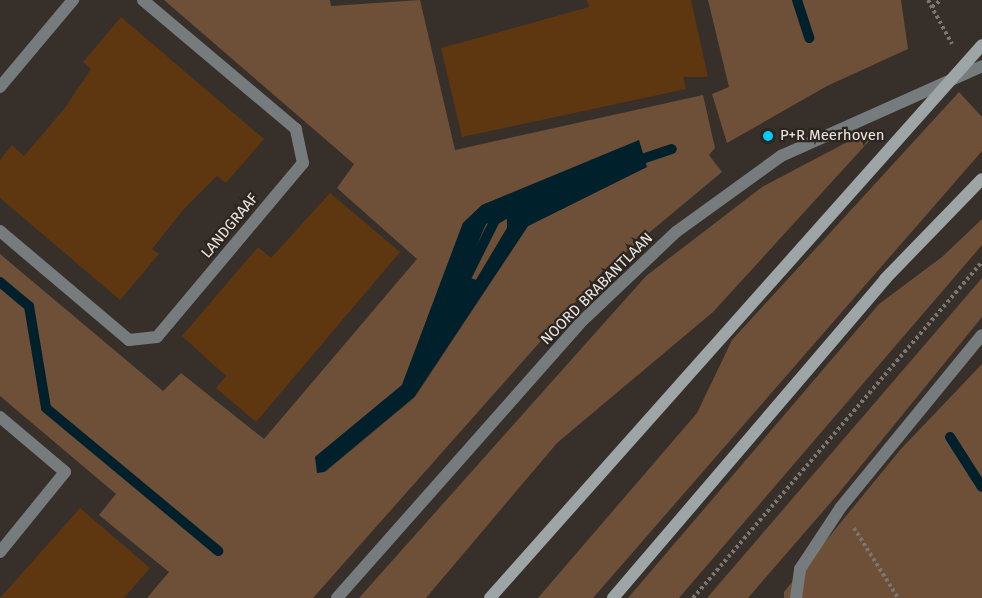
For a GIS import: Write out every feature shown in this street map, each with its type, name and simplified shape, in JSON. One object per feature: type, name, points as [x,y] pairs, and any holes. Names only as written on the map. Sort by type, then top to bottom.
[{"type":"main road","name":"NOORD BRABANTLAAN","points":[[490,598],[942,84],[982,45]]},
{"type":"main road","points":[[613,598],[885,279],[979,185]]},
{"type":"street","points":[[0,87],[73,0]]},
{"type":"street","name":"LANDGRAAF","points":[[0,231],[129,340],[157,337],[303,163],[296,129],[143,0]]},
{"type":"street","name":"NOORD BRABANTLAAN","points":[[337,598],[579,324],[676,232],[781,156],[883,106],[982,66]]},
{"type":"street","points":[[796,598],[800,569],[841,507],[982,335]]},
{"type":"street","points":[[0,417],[65,472],[0,552]]},
{"type":"path","points":[[928,0],[932,7],[941,0]]},
{"type":"path","points":[[693,598],[982,262]]},
{"type":"path","points":[[841,507],[898,598]]},
{"type":"shaded area","points":[[164,0],[330,0],[331,6],[420,0],[455,150],[703,95],[715,148],[709,155],[722,172],[602,272],[313,598],[147,598],[169,572],[99,515],[116,494],[0,396],[0,254],[163,391],[181,373],[264,439],[417,259],[337,188],[354,164]],"holes":[[[639,141],[646,167],[528,226],[415,397],[325,472],[315,457],[402,385],[463,223],[482,205]]]},
{"type":"shaded area","points":[[708,0],[901,0],[908,49],[827,86],[727,143],[712,94],[729,87]]},
{"type":"shaded area","points":[[959,92],[982,117],[982,151],[593,598],[538,598],[697,413],[732,340]]},
{"type":"shaded area","points":[[870,130],[870,140],[713,312],[557,443],[426,598],[359,598],[646,276],[762,187]]},
{"type":"shaded area","points":[[499,218],[507,218],[507,228],[476,280],[463,276],[486,223]]},
{"type":"shaded area","points":[[982,219],[982,245],[679,598],[628,598],[879,304],[942,257]]},
{"type":"shaded area","points":[[982,278],[982,317],[838,494],[748,598],[707,598]]},
{"type":"shaded area","points":[[982,364],[982,598],[784,598],[784,592],[900,450]]},
{"type":"water","points":[[639,140],[647,167],[528,226],[414,397],[324,472],[317,473],[315,457],[402,385],[463,223],[482,205]],"holes":[[[499,218],[507,219],[507,228],[476,280],[464,276],[486,224]]]},
{"type":"building","points":[[587,0],[691,0],[708,77],[683,77],[686,89],[462,137],[441,48],[589,7]]},
{"type":"building","points":[[121,17],[264,139],[226,183],[217,176],[183,210],[152,249],[159,254],[120,300],[0,198],[0,160],[12,145],[24,156],[64,109],[91,69],[83,62]]},
{"type":"building","points":[[330,193],[400,252],[256,422],[216,388],[226,376],[182,336],[258,247],[271,258]]},
{"type":"building","points":[[80,508],[150,568],[124,598],[0,598]]},
{"type":"waterway","points":[[797,0],[809,38]]},
{"type":"waterway","points":[[630,163],[672,149]]},
{"type":"waterway","points":[[460,290],[495,220],[507,213]]},
{"type":"waterway","points":[[0,282],[29,306],[46,408],[218,551]]},
{"type":"waterway","points":[[950,437],[982,487]]},
{"type":"place","name":"P+R Meerhoven","points":[[768,136]]}]
